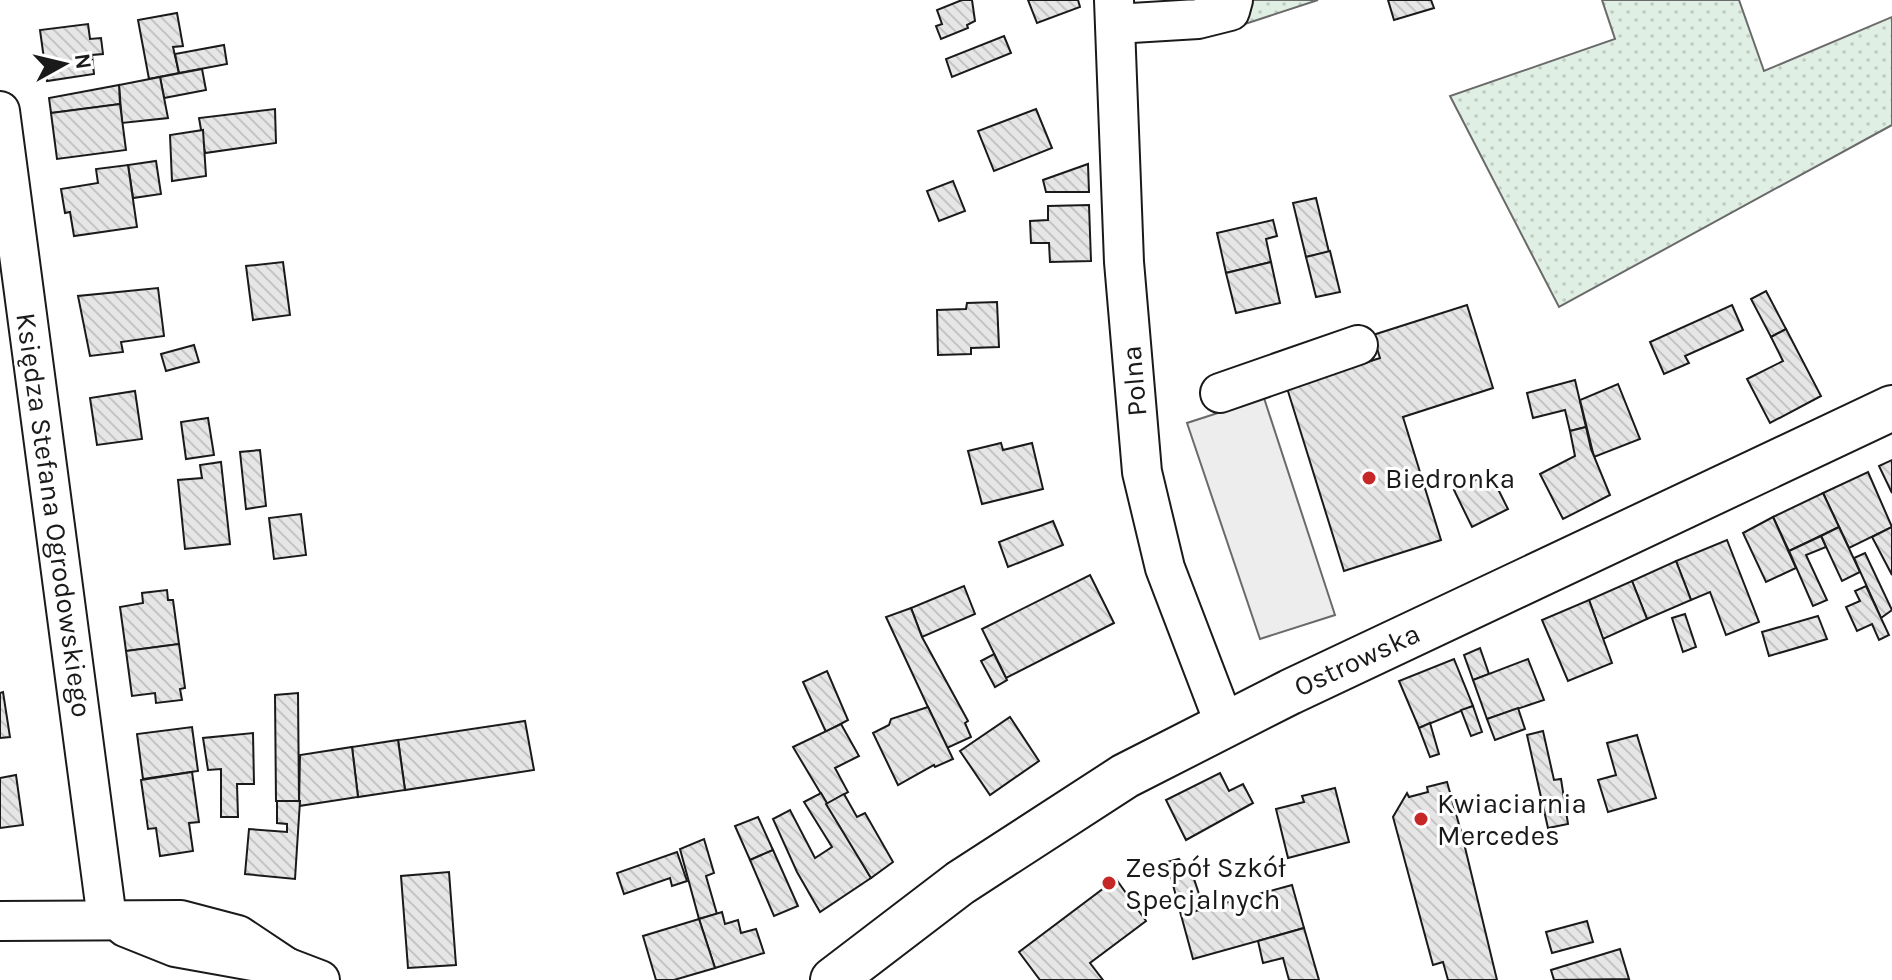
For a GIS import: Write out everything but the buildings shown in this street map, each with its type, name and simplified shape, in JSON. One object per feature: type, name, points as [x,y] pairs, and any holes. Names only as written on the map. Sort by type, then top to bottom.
[{"type":"main road","name":"Ostrowska","points":[[834,975],[1065,812],[1125,776],[1225,725],[1892,408]]},
{"type":"street","name":"Polna","points":[[1225,725],[1165,568],[1142,472],[1123,253],[1114,12],[1198,19],[1230,11],[1233,0]]},
{"type":"street","name":"Księdza Stefana Ogrodowskiego","points":[[0,111],[107,919]]},
{"type":"street","points":[[1220,393],[1358,345]]},
{"type":"street","points":[[5,917],[107,919],[175,947],[303,974]]},
{"type":"green space","points":[[1252,0],[1318,0],[1245,24]]},
{"type":"green space","points":[[1602,0],[1739,0],[1764,71],[1892,17],[1892,125],[1559,307],[1450,96],[1615,39]]},
{"type":"shaded area","points":[[1264,398],[1335,615],[1260,639],[1187,423]]},
{"type":"place","name":"Biedronka","points":[[1369,478]]},
{"type":"place","name":"Kwiaciarnia Mercedes","points":[[1421,819]]},
{"type":"place","name":"Zespół Szkół Specjalnych","points":[[1109,883]]}]
